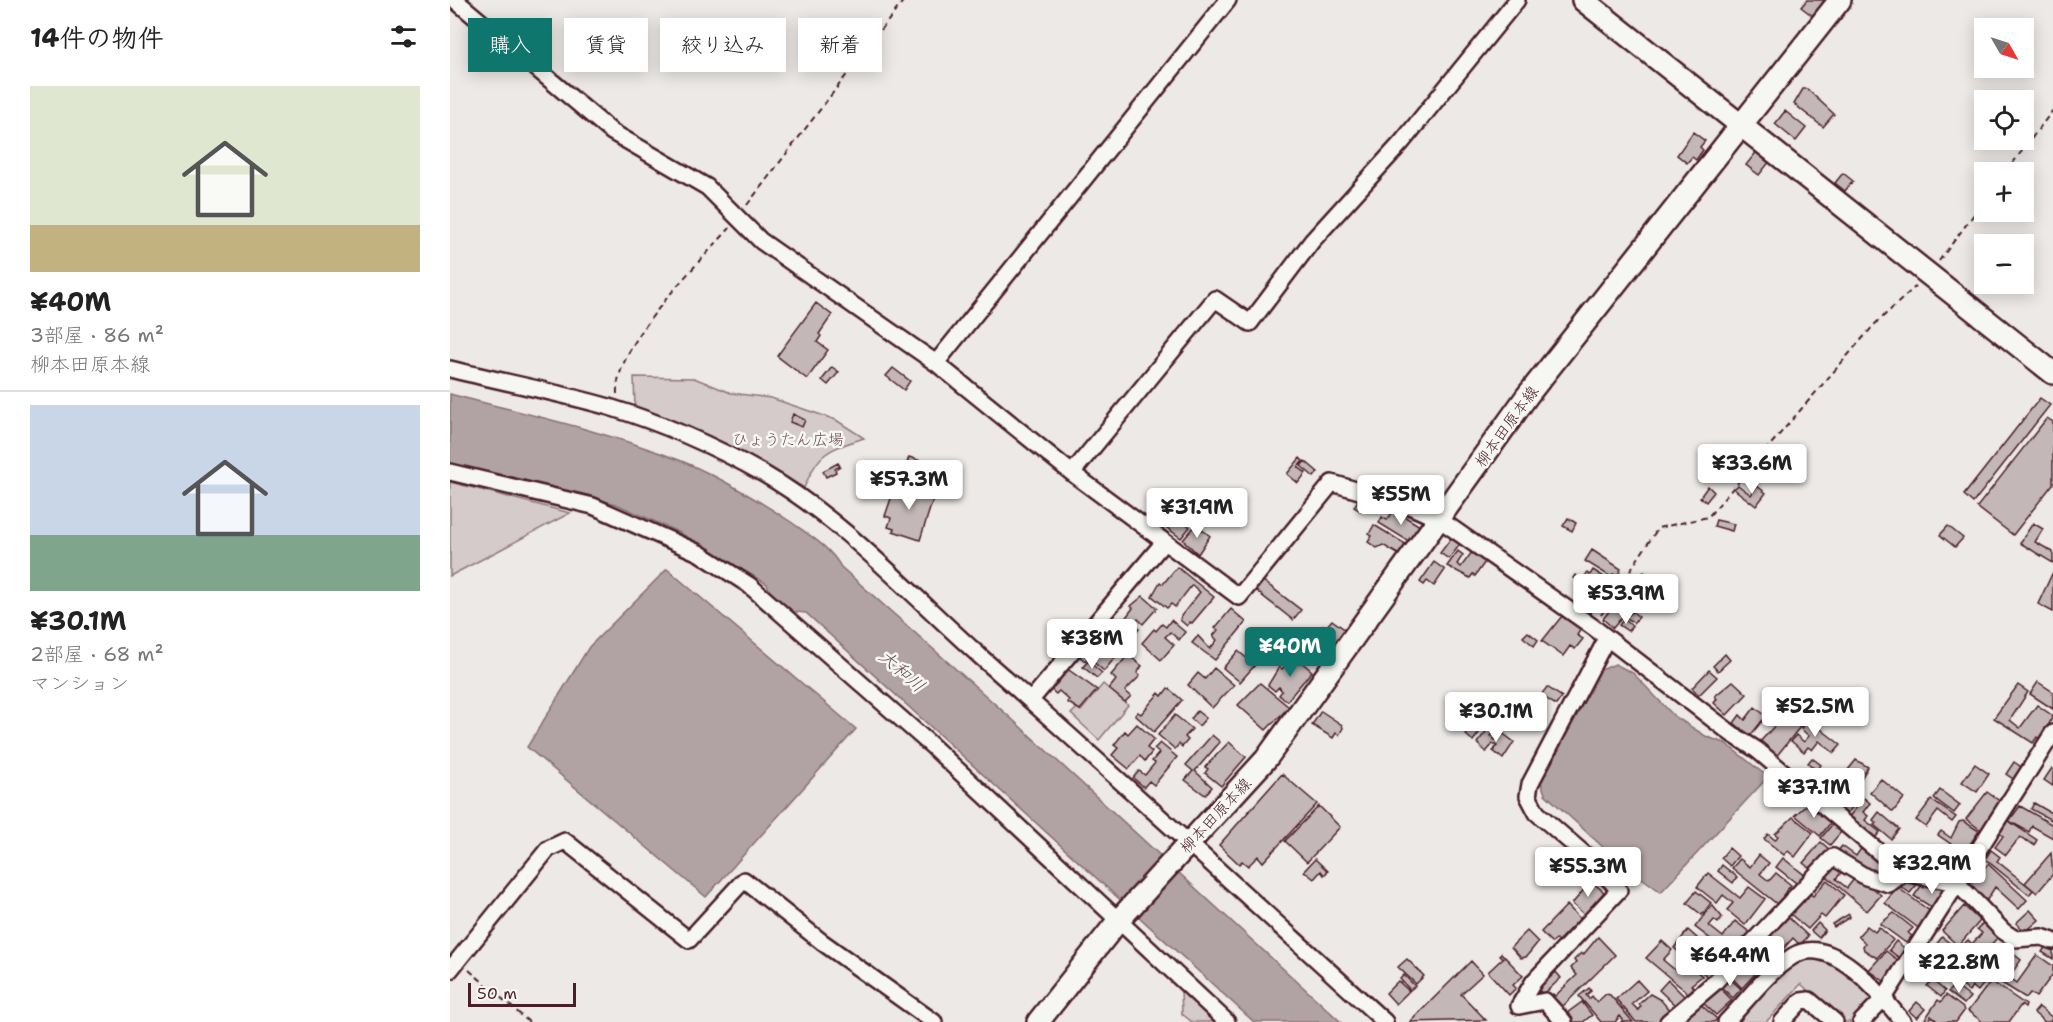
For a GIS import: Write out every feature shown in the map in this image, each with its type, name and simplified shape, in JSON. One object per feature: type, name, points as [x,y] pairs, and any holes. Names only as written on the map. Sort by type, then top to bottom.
[{"type":"main road","points":[[1583,0],[2053,373]]},
{"type":"main road","name":"柳本田原本線","points":[[1038,1022],[1120,919],[1266,759],[1527,396],[1840,0]]},
{"type":"street","points":[[455,0],[612,132],[707,188],[761,241],[936,363],[1072,473],[1239,597],[1332,483],[1407,505],[1438,519],[1593,627],[1732,734],[1757,750],[1904,873],[1957,883],[2002,931],[2015,939],[2042,937],[2053,941]]},
{"type":"street","points":[[936,363],[1228,0]]},
{"type":"street","points":[[1072,473],[1215,300],[1250,323],[1312,241],[1402,142],[1517,0]]},
{"type":"street","points":[[450,369],[618,410],[672,429],[764,474],[796,495],[873,557],[1385,1022]]},
{"type":"street","points":[[450,472],[593,506],[699,553],[749,585],[922,737],[1120,919],[1227,1022]]},
{"type":"street","points":[[1031,700],[1164,542]]},
{"type":"street","points":[[1564,1022],[1545,1001],[1519,1006],[1534,981],[1618,890],[1590,859],[1538,813],[1528,796],[1530,784],[1607,638]]},
{"type":"street","points":[[1861,1022],[1884,998],[2053,733]]},
{"type":"street","points":[[454,965],[548,849],[564,841],[689,940],[744,880],[822,942],[934,1022]]},
{"type":"street","points":[[1668,1022],[1714,982],[1833,857],[1878,882],[1889,884],[1904,873]]},
{"type":"street","points":[[1726,1022],[1782,964],[1795,955],[1818,949],[1832,955],[1858,974],[1884,998],[1903,1022]]},
{"type":"street","points":[[1782,1022],[1801,1001],[1809,1000],[1835,1022]]},
{"type":"path","points":[[618,410],[616,382],[625,357],[671,292],[739,218],[754,193],[904,0]]},
{"type":"path","points":[[2014,162],[2053,110]]},
{"type":"path","points":[[1593,627],[1658,528],[1708,517],[1874,325],[1929,274],[1974,214]]},
{"type":"path","points":[[454,965],[529,1022]]},
{"type":"green space","name":"ひょうたん広場","points":[[634,377],[694,378],[731,393],[771,398],[836,420],[864,438],[833,449],[820,459],[804,488],[764,464],[701,433],[635,410]]},
{"type":"green space","points":[[450,482],[570,513],[450,576]]},
{"type":"green space","points":[[1103,684],[1128,705],[1099,740],[1071,714],[1077,708],[1081,711]]},
{"type":"green space","points":[[1831,957],[1876,998],[1855,1022],[1843,1022],[1801,984],[1766,1022],[1729,1022],[1796,958]]},
{"type":"green space","points":[[1181,991],[1215,1022],[1192,1022],[1182,1014]]},
{"type":"water","name":"大和川","points":[[450,394],[594,432],[679,460],[736,488],[805,532],[825,547],[841,567],[1013,720],[1341,1022],[1254,1022],[806,613],[780,607],[767,584],[680,533],[616,504],[450,463]]},
{"type":"water","points":[[667,569],[856,729],[706,897],[527,747],[589,647]]},
{"type":"water","points":[[1615,664],[1633,673],[1674,716],[1707,737],[1725,743],[1768,777],[1661,892],[1617,860],[1545,794],[1541,782],[1596,672]]},
{"type":"building","points":[[1807,0],[1827,0],[1814,17],[1801,7]]},
{"type":"building","points":[[1803,89],[1807,89],[1834,114],[1823,127],[1794,104]]},
{"type":"building","points":[[1785,111],[1806,128],[1796,141],[1775,124]]},
{"type":"building","points":[[1693,132],[1705,141],[1700,147],[1703,150],[1696,160],[1692,157],[1687,163],[1677,155]]},
{"type":"building","points":[[1758,150],[1771,160],[1759,175],[1746,165]]},
{"type":"building","points":[[1843,173],[1853,181],[1845,191],[1835,183]]},
{"type":"building","points":[[816,303],[832,315],[819,334],[821,336],[817,342],[828,350],[807,379],[777,356]]},
{"type":"building","points":[[832,367],[839,372],[828,385],[822,380]]},
{"type":"building","points":[[893,368],[910,381],[904,390],[886,376]]},
{"type":"building","points":[[2040,398],[2050,405],[1973,503],[1964,495]]},
{"type":"building","points":[[793,414],[805,420],[802,427],[790,422]]},
{"type":"building","points":[[2047,418],[2053,422],[2053,484],[2013,535],[1977,507]]},
{"type":"building","points":[[909,457],[927,463],[923,475],[905,469]]},
{"type":"building","points":[[1300,458],[1303,461],[1298,467],[1306,473],[1298,483],[1287,474]]},
{"type":"building","points":[[1305,461],[1318,472],[1314,477],[1301,466]]},
{"type":"building","points":[[838,463],[840,466],[835,469],[836,472],[826,477],[823,471]]},
{"type":"building","points":[[896,484],[934,496],[920,540],[893,531],[894,529],[888,527],[891,518],[885,516]]},
{"type":"building","points":[[1738,485],[1751,495],[1757,486],[1766,493],[1756,506],[1734,489]]},
{"type":"building","points":[[1708,486],[1714,492],[1706,502],[1700,497]]},
{"type":"building","points":[[1360,497],[1367,501],[1361,511],[1354,507]]},
{"type":"building","points":[[1394,510],[1420,526],[1410,542],[1379,523],[1382,517],[1387,520]]},
{"type":"building","points":[[1173,512],[1190,527],[1181,538],[1163,525]]},
{"type":"building","points":[[1568,518],[1576,523],[1572,531],[1563,526]]},
{"type":"building","points":[[1716,520],[1734,524],[1732,531],[1714,526]]},
{"type":"building","points":[[2033,523],[2043,529],[2035,542],[2053,552],[2053,563],[2020,543]]},
{"type":"building","points":[[1196,525],[1210,536],[1198,554],[1183,540]]},
{"type":"building","points":[[1374,525],[1407,545],[1401,556],[1383,545],[1377,548],[1368,542]]},
{"type":"building","points":[[1948,526],[1963,538],[1955,547],[1940,535]]},
{"type":"building","points":[[1452,537],[1461,543],[1449,559],[1440,553]]},
{"type":"building","points":[[1592,550],[1621,569],[1617,576],[1613,574],[1611,577],[1585,561]]},
{"type":"building","points":[[1458,551],[1463,555],[1457,564],[1461,567],[1472,552],[1485,562],[1475,576],[1473,574],[1470,578],[1447,566]]},
{"type":"building","points":[[1434,562],[1445,570],[1434,586],[1427,581],[1424,585],[1420,582]]},
{"type":"building","points":[[1177,567],[1214,597],[1187,626],[1180,620],[1181,616],[1200,592],[1192,585],[1175,607],[1171,604],[1167,608],[1152,596],[1160,582],[1163,584]]},
{"type":"building","points":[[1593,570],[1609,580],[1599,595],[1573,578],[1575,575],[1583,580],[1587,573],[1590,575]]},
{"type":"building","points":[[1644,572],[1654,579],[1632,608],[1623,601]]},
{"type":"building","points":[[2053,575],[2053,612],[2038,604]]},
{"type":"building","points":[[1262,580],[1301,610],[1293,620],[1255,590]]},
{"type":"building","points":[[1586,594],[1598,603],[1588,616],[1576,608]]},
{"type":"building","points":[[1143,596],[1157,608],[1143,624],[1138,619],[1133,624],[1139,629],[1131,639],[1118,628],[1133,608],[1131,606]]},
{"type":"building","points":[[1617,601],[1628,610],[1613,628],[1603,619]]},
{"type":"building","points":[[1231,609],[1246,622],[1215,660],[1192,643],[1198,636],[1210,649],[1217,640],[1213,636],[1218,630],[1215,628]]},
{"type":"building","points":[[1633,612],[1639,617],[1634,623],[1626,617]]},
{"type":"building","points":[[1562,616],[1581,629],[1577,635],[1583,639],[1575,649],[1570,646],[1563,656],[1542,641]]},
{"type":"building","points":[[1624,619],[1632,626],[1628,631],[1619,625]]},
{"type":"building","points":[[1171,620],[1185,632],[1179,640],[1170,632],[1165,637],[1174,645],[1161,660],[1142,643],[1154,629],[1156,631],[1162,624],[1166,627]]},
{"type":"building","points":[[1332,620],[1347,631],[1335,649],[1318,637],[1323,625],[1326,627]]},
{"type":"building","points":[[1528,632],[1538,640],[1534,646],[1523,637]]},
{"type":"building","points":[[1108,637],[1122,649],[1104,671],[1090,659],[1099,643],[1101,645]]},
{"type":"building","points":[[1087,648],[1093,652],[1085,661],[1080,657]]},
{"type":"building","points":[[1238,651],[1255,665],[1240,682],[1223,668]]},
{"type":"building","points":[[1725,654],[1730,660],[1718,671],[1713,666]]},
{"type":"building","points":[[1128,655],[1142,666],[1137,673],[1140,676],[1125,691],[1131,696],[1125,702],[1109,689],[1116,680],[1111,675]]},
{"type":"building","points":[[1294,656],[1312,671],[1287,701],[1279,695],[1282,691],[1279,687],[1275,691],[1268,685],[1279,667],[1282,669]]},
{"type":"building","points":[[1088,661],[1102,673],[1097,678],[1083,667]]},
{"type":"building","points":[[1066,668],[1097,690],[1080,710],[1067,702],[1069,700],[1059,691],[1056,694],[1049,688]]},
{"type":"building","points":[[1214,668],[1234,685],[1212,708],[1188,685],[1198,673],[1205,679]]},
{"type":"building","points":[[1709,670],[1717,677],[1699,695],[1692,688]]},
{"type":"building","points":[[1733,681],[1747,694],[1727,715],[1714,703],[1717,699],[1715,696]]},
{"type":"building","points":[[2038,682],[2053,692],[2053,709],[2030,694]]},
{"type":"building","points":[[1260,683],[1289,707],[1266,730],[1238,705]]},
{"type":"building","points":[[2018,685],[2028,692],[2010,720],[2020,728],[2037,705],[2053,716],[2041,740],[2037,737],[2033,743],[1994,718]]},
{"type":"building","points":[[1547,687],[1562,697],[1556,705],[1541,695]]},
{"type":"building","points":[[1168,688],[1182,700],[1154,732],[1135,715],[1138,712],[1141,714],[1159,693],[1162,696]]},
{"type":"building","points":[[1755,707],[1766,716],[1750,736],[1734,723],[1740,715],[1745,720]]},
{"type":"building","points":[[1789,710],[1804,722],[1775,758],[1758,744]]},
{"type":"building","points":[[1197,711],[1206,718],[1199,726],[1191,719]]},
{"type":"building","points":[[1321,711],[1342,725],[1343,728],[1339,735],[1336,733],[1333,738],[1312,725]]},
{"type":"building","points":[[1175,715],[1192,729],[1185,737],[1188,740],[1182,747],[1179,744],[1175,749],[1158,735]]},
{"type":"building","points":[[1808,719],[1841,745],[1834,753],[1819,741],[1812,750],[1808,747],[1804,752],[1791,741],[1796,735],[1804,742],[1809,736],[1801,729]]},
{"type":"building","points":[[1137,724],[1154,739],[1147,748],[1152,752],[1145,761],[1140,756],[1129,769],[1112,755],[1118,748],[1114,745],[1125,731],[1128,734]]},
{"type":"building","points":[[1472,727],[1479,733],[1473,741],[1466,735]]},
{"type":"building","points":[[1489,728],[1494,732],[1491,736],[1495,740],[1501,732],[1514,742],[1503,759],[1493,751],[1497,746],[1493,744],[1486,752],[1477,743]]},
{"type":"building","points":[[1212,735],[1220,742],[1195,771],[1212,787],[1205,795],[1185,780],[1193,771],[1186,765]]},
{"type":"building","points":[[1229,742],[1246,757],[1221,786],[1205,773],[1208,769],[1205,767]]},
{"type":"building","points":[[1160,743],[1177,757],[1154,785],[1149,781],[1144,787],[1133,778],[1139,771],[1145,775],[1155,763],[1152,761],[1159,753],[1154,749]]},
{"type":"building","points":[[1812,758],[1821,765],[1817,771],[1808,763]]},
{"type":"building","points":[[1856,760],[1868,767],[1860,780],[1848,770]]},
{"type":"building","points":[[2014,762],[2027,771],[2019,783],[2006,774]]},
{"type":"building","points":[[1975,764],[1989,774],[1977,792],[1962,782]]},
{"type":"building","points":[[2053,769],[2053,786],[2044,780]]},
{"type":"building","points":[[1831,771],[1862,796],[1845,816],[1814,789]]},
{"type":"building","points":[[1282,774],[1317,804],[1263,862],[1258,856],[1248,866],[1242,861],[1239,864],[1219,845]]},
{"type":"building","points":[[1881,779],[1904,798],[1893,812],[1870,792]]},
{"type":"building","points":[[1940,790],[1960,805],[1954,813],[1934,798]]},
{"type":"building","points":[[1987,792],[2005,805],[1985,833],[1966,819]]},
{"type":"building","points":[[1864,798],[1870,803],[1863,812],[1868,816],[1865,820],[1880,832],[1874,839],[1848,818]]},
{"type":"building","points":[[1931,800],[1956,817],[1952,822],[1938,811],[1926,827],[1916,820]]},
{"type":"building","points":[[1810,802],[1832,821],[1820,836],[1795,815]]},
{"type":"building","points":[[2034,803],[2053,814],[2053,821],[2031,809]]},
{"type":"building","points":[[1319,806],[1340,827],[1307,862],[1285,841]]},
{"type":"building","points":[[2020,806],[2053,825],[2053,838],[2032,826],[2029,832],[2009,821]]},
{"type":"building","points":[[1879,812],[1899,829],[1891,839],[1874,825],[1876,823],[1873,820]]},
{"type":"building","points":[[1793,817],[1813,833],[1795,857],[1788,851],[1784,855],[1764,839],[1768,834],[1775,840],[1778,836],[1775,834]]},
{"type":"building","points":[[2007,820],[2037,840],[2034,845],[2020,837],[2006,855],[1995,847],[2003,836],[1999,833]]},
{"type":"building","points":[[1835,821],[1850,833],[1847,836],[1841,832],[1830,845],[1821,838]]},
{"type":"building","points":[[1963,821],[1979,831],[1964,853],[1938,835],[1941,831],[1951,838],[1959,822]]},
{"type":"building","points":[[1821,842],[1830,850],[1813,871],[1803,863]]},
{"type":"building","points":[[1842,846],[1856,856],[1862,847],[1895,871],[1889,880],[1873,869],[1868,876],[1837,852]]},
{"type":"building","points":[[1729,848],[1738,856],[1730,866],[1721,858]]},
{"type":"building","points":[[1991,850],[2000,857],[1997,861],[2033,890],[2029,895],[1985,859]]},
{"type":"building","points":[[1958,852],[1968,858],[1957,874],[1949,869]]},
{"type":"building","points":[[2051,853],[2053,874],[2037,893],[2025,883]]},
{"type":"building","points":[[1759,855],[1769,863],[1760,874],[1769,881],[1776,873],[1791,885],[1783,895],[1786,897],[1777,904],[1732,868],[1740,859],[1750,867]]},
{"type":"building","points":[[1783,858],[1807,877],[1800,886],[1776,867]]},
{"type":"building","points":[[1315,859],[1328,871],[1324,875],[1321,871],[1314,879],[1304,871]]},
{"type":"building","points":[[1834,862],[1843,870],[1836,879],[1847,888],[1857,875],[1881,895],[1867,911],[1824,874]]},
{"type":"building","points":[[1988,864],[2027,900],[2019,909],[1995,887],[1985,903],[1967,887]]},
{"type":"building","points":[[1722,865],[1737,877],[1733,883],[1718,871]]},
{"type":"building","points":[[1708,873],[1740,898],[1749,887],[1765,899],[1745,925],[1727,910],[1733,903],[1723,895],[1717,903],[1697,887]]},
{"type":"building","points":[[1907,879],[1918,883],[1910,893],[1900,886]]},
{"type":"building","points":[[1827,880],[1844,895],[1825,918],[1821,915],[1808,929],[1789,913],[1801,899],[1804,902],[1810,894],[1813,896]]},
{"type":"building","points":[[1591,881],[1604,892],[1585,915],[1572,904]]},
{"type":"building","points":[[1928,882],[1949,891],[1936,910],[1914,896],[1921,886],[1924,888]]},
{"type":"building","points":[[1897,887],[1931,912],[1921,930],[1885,903]]},
{"type":"building","points":[[1696,891],[1711,903],[1702,915],[1687,903]]},
{"type":"building","points":[[1567,905],[1580,919],[1558,941],[1556,939],[1552,943],[1541,932]]},
{"type":"building","points":[[1712,905],[1722,917],[1718,923],[1714,920],[1709,926],[1723,937],[1735,921],[1752,934],[1734,957],[1695,927]]},
{"type":"building","points":[[1964,906],[1980,921],[1958,946],[1942,931]]},
{"type":"building","points":[[2030,910],[2039,920],[2024,933],[2016,923]]},
{"type":"building","points":[[1894,913],[1913,928],[1908,933],[1912,936],[1906,943],[1880,924]]},
{"type":"building","points":[[1849,914],[1850,917],[1834,927],[1832,924]]},
{"type":"building","points":[[1786,915],[1808,936],[1800,945],[1793,938],[1783,949],[1780,947],[1759,970],[1753,967],[1744,958]]},
{"type":"building","points":[[1818,923],[1825,930],[1819,938],[1811,931]]},
{"type":"building","points":[[1983,923],[1998,937],[1975,962],[1960,948],[1968,940],[1972,944],[1982,933],[1977,929]]},
{"type":"building","points":[[1867,926],[1875,932],[1879,927],[1893,940],[1877,958],[1864,950],[1865,943],[1858,936]]},
{"type":"building","points":[[1688,930],[1697,938],[1689,948],[1699,954],[1707,944],[1725,959],[1709,978],[1674,948]]},
{"type":"building","points":[[1527,931],[1538,942],[1526,957],[1521,958],[1511,947]]},
{"type":"building","points":[[1598,937],[1615,955],[1558,1011],[1538,989],[1556,972],[1561,978],[1546,992],[1550,996],[1553,994],[1555,996],[1577,975],[1571,968],[1576,963],[1574,960],[1581,953],[1583,955]]},
{"type":"building","points":[[1942,937],[1962,953],[1959,957],[1948,948],[1944,959],[1941,957],[1935,964],[1926,958]]},
{"type":"building","points":[[1662,941],[1672,950],[1663,960],[1675,970],[1684,960],[1702,976],[1691,985],[1694,987],[1689,994],[1646,958]]},
{"type":"building","points":[[1896,941],[1909,952],[1902,960],[1889,950]]},
{"type":"building","points":[[2048,943],[2053,946],[2053,959],[2042,952]]},
{"type":"building","points":[[1886,951],[1900,962],[1885,982],[1869,970]]},
{"type":"building","points":[[2011,952],[2021,960],[2009,977],[2017,983],[2037,955],[2053,966],[2053,974],[2036,997],[2030,993],[2026,998],[1992,977]]},
{"type":"building","points":[[1501,953],[1523,976],[1513,985],[1516,988],[1509,995],[1488,972],[1503,958],[1499,955]]},
{"type":"building","points":[[1407,959],[1424,976],[1416,984],[1398,967]]},
{"type":"building","points":[[1969,959],[1984,971],[1978,978],[1984,983],[1978,991],[1972,986],[1969,991],[1952,978],[1957,968],[1960,970]]},
{"type":"building","points":[[1981,959],[1992,967],[1989,971],[1978,963]]},
{"type":"building","points":[[1471,961],[1483,974],[1461,994],[1486,1020],[1410,1022]]},
{"type":"building","points":[[1741,961],[1755,974],[1742,988],[1728,974]]},
{"type":"building","points":[[1404,975],[1415,986],[1410,990],[1400,979]]},
{"type":"building","points":[[1726,975],[1741,989],[1733,998],[1718,984]]},
{"type":"building","points":[[1637,980],[1647,991],[1632,1004],[1638,1010],[1641,1006],[1639,1004],[1650,994],[1661,1000],[1670,1011],[1658,1022],[1636,1022],[1616,999]]},
{"type":"building","points":[[1668,980],[1688,1000],[1679,1009],[1659,990]]},
{"type":"building","points":[[1932,980],[1945,991],[1941,997],[1927,986]]},
{"type":"building","points":[[1398,981],[1409,991],[1396,1004],[1386,993]]},
{"type":"building","points":[[1991,981],[2026,1005],[2025,1008],[2021,1005],[2009,1022],[1983,1022],[1968,1011]]},
{"type":"building","points":[[1717,985],[1732,1000],[1716,1015],[1701,1001]]},
{"type":"building","points":[[1954,985],[1970,997],[1964,1004],[1948,992]]},
{"type":"building","points":[[1589,988],[1591,991],[1586,995],[1589,999],[1592,996],[1597,1002],[1606,994],[1610,995],[1633,1022],[1621,1022],[1623,1020],[1620,1016],[1615,1022],[1601,1022],[1579,996]]},
{"type":"building","points":[[1946,995],[1963,1008],[1964,1011],[1956,1022],[1935,1022],[1936,1020],[1931,1016],[1929,1022],[1923,1022],[1938,1000],[1941,1002]]},
{"type":"building","points":[[1582,1002],[1592,1015],[1583,1022],[1567,1022],[1563,1016]]},
{"type":"building","points":[[1917,1002],[1925,1009],[1917,1018],[1909,1011]]},
{"type":"building","points":[[1700,1004],[1717,1019],[1714,1022],[1680,1022]]},
{"type":"building","points":[[2039,1007],[2053,1018],[2049,1022],[2045,1022],[2034,1013]]}]
